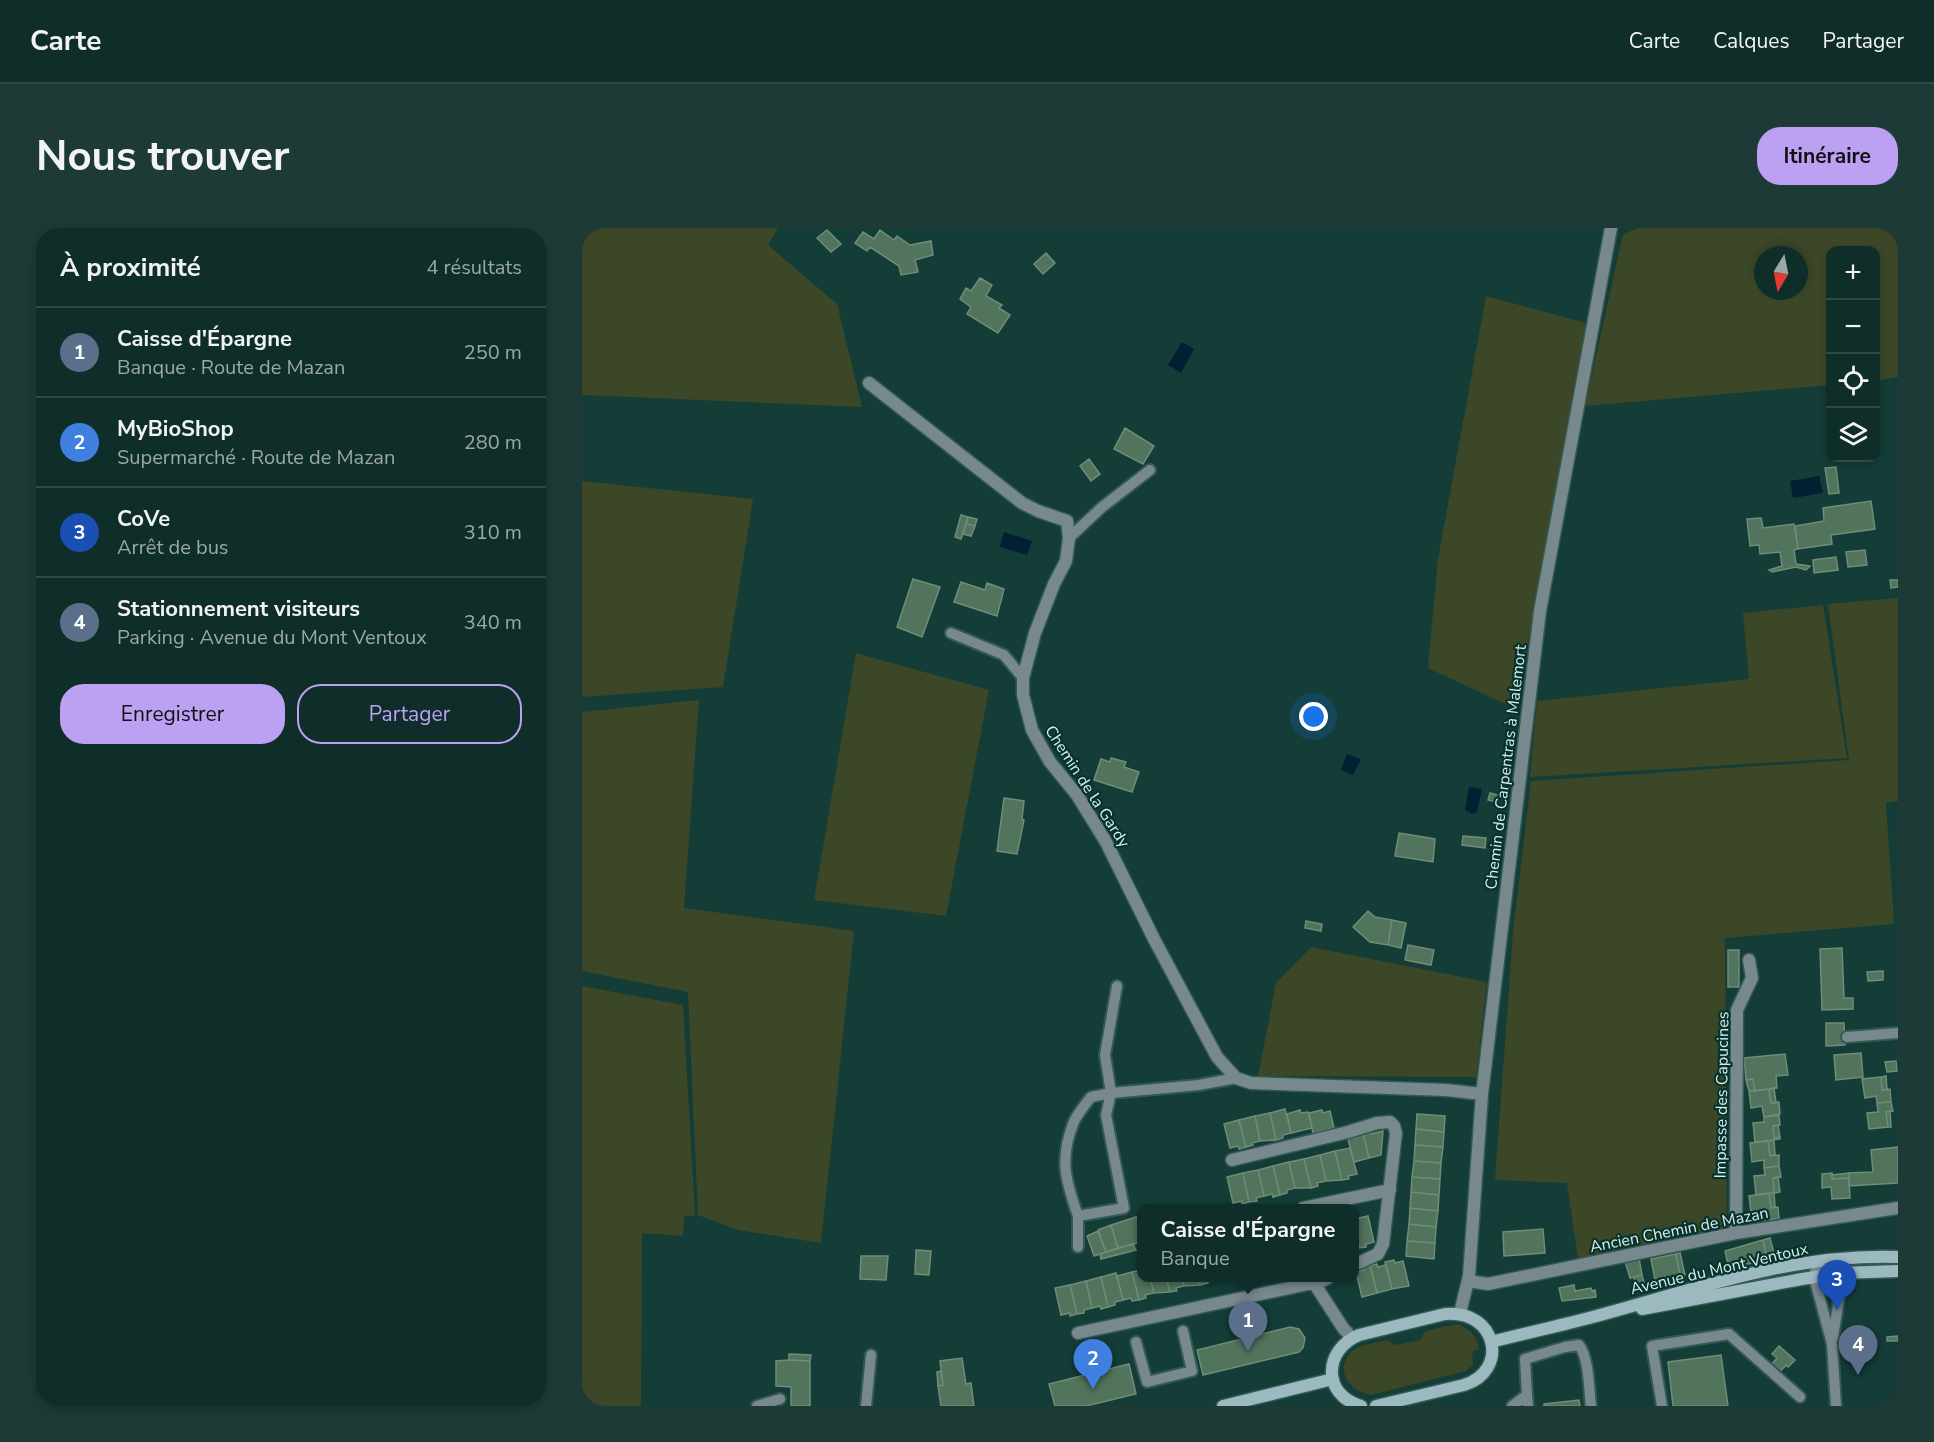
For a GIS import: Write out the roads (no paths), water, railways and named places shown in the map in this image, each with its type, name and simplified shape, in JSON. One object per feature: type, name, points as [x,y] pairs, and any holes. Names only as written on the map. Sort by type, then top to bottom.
[{"type":"main road","name":"Avenue du Mont Ventoux","points":[[1585,1319],[1670,1294],[1807,1263],[1861,1256],[1898,1257]]},
{"type":"main road","name":"Avenue du Mont Ventoux","points":[[1491,1341],[1585,1319],[1814,1277],[1841,1273],[1898,1271]]},
{"type":"main road","points":[[1361,1406],[1341,1395],[1333,1379],[1332,1364],[1337,1352],[1352,1338],[1445,1314],[1460,1313],[1476,1319],[1488,1334],[1491,1341],[1490,1362],[1477,1380],[1376,1406]]},
{"type":"main road","points":[[1223,1406],[1333,1379]]},
{"type":"street","name":"Chemin de Carpentras à Malemort","points":[[1460,1313],[1468,1281],[1472,1250],[1474,1183],[1482,1094],[1540,611],[1611,228]]},
{"type":"street","points":[[869,383],[1022,503],[1067,521],[1069,538]]},
{"type":"street","name":"Chemin de la Gardy","points":[[1069,538],[1066,561],[1054,584],[1035,633],[1023,678],[1023,695],[1032,730],[1050,762],[1077,795],[1107,842],[1154,939],[1217,1057],[1236,1078]]},
{"type":"street","name":"Impasse des Capucines","points":[[1736,1233],[1737,1010],[1752,978],[1749,960]]},
{"type":"street","points":[[1236,1078],[1251,1083],[1446,1090],[1482,1094]]},
{"type":"street","points":[[1232,1160],[1377,1123],[1390,1122],[1396,1132],[1383,1244],[1378,1254],[1359,1263]]},
{"type":"street","points":[[1326,1204],[1390,1190]]},
{"type":"street","name":"Ancien Chemin de Mazan","points":[[1468,1281],[1488,1284],[1736,1233],[1898,1208]]},
{"type":"street","points":[[1078,1333],[1314,1283],[1352,1338]]},
{"type":"lane","points":[[1069,538],[1101,508],[1149,470]]},
{"type":"lane","points":[[951,633],[1004,655],[1023,678]]},
{"type":"lane","points":[[1078,1216],[1124,1208],[1106,1114],[1111,1093],[1105,1055],[1117,986]]},
{"type":"lane","points":[[1848,1037],[1898,1033]]},
{"type":"lane","points":[[1078,1247],[1078,1216],[1066,1181],[1065,1154],[1073,1123],[1091,1097],[1199,1085],[1236,1078]]},
{"type":"lane","points":[[1832,1344],[1814,1277],[1816,1268],[1868,1262],[1882,1257]]},
{"type":"lane","points":[[1807,1263],[1836,1268],[1841,1273],[1832,1344],[1836,1406]]},
{"type":"lane","points":[[1136,1342],[1147,1382],[1192,1371],[1183,1331]]},
{"type":"lane","points":[[1662,1406],[1652,1346],[1729,1334],[1800,1397]]},
{"type":"lane","points":[[1512,1406],[1528,1401],[1525,1359],[1579,1345],[1583,1350],[1591,1406]]},
{"type":"lane","points":[[866,1406],[871,1355]]},
{"type":"lane","points":[[757,1406],[780,1399]]},
{"type":"water","points":[[1182,342],[1194,349],[1181,373],[1168,365]]},
{"type":"water","points":[[1819,476],[1823,493],[1793,498],[1790,481]]},
{"type":"water","points":[[1004,532],[1032,541],[1027,555],[1000,547]]},
{"type":"water","points":[[1347,754],[1361,759],[1353,775],[1341,770]]},
{"type":"water","points":[[1469,787],[1482,789],[1477,812],[1472,814],[1465,810]]},
{"type":"place","name":"CoVe","points":[[1837,1310]]},
{"type":"place","name":"Caisse d'Épargne","points":[[1248,1351]]},
{"type":"place","name":"Stationnement visiteurs","points":[[1858,1375]]},
{"type":"place","name":"MyBioShop","points":[[1093,1389]]}]
